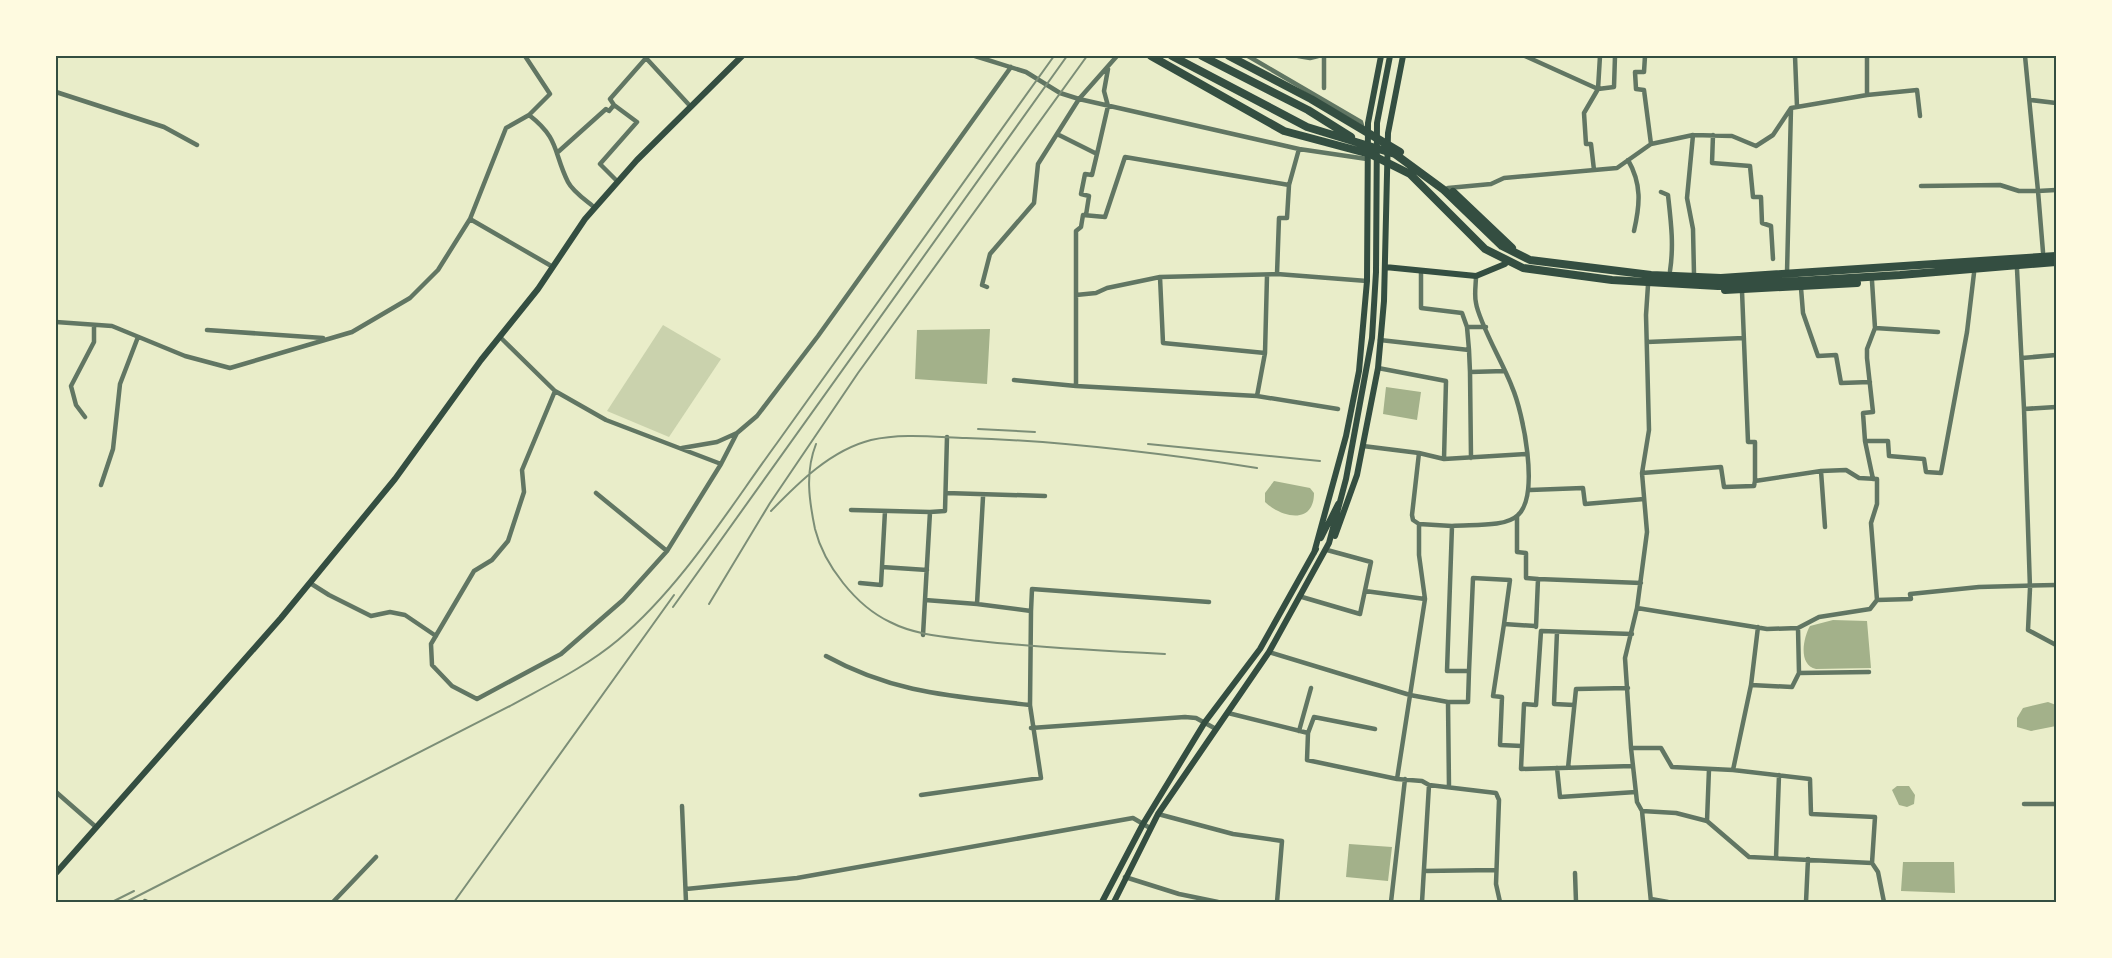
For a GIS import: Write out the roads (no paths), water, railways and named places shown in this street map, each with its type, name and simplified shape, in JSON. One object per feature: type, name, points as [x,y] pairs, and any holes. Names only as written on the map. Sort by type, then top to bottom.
[{"type":"highway","points":[[1151,56],[1284,130],[1371,154],[1410,174],[1485,249],[1523,268],[1612,280],[1718,286],[2056,263]]},
{"type":"highway","points":[[1172,56],[1307,128],[1395,154],[1418,168],[1444,190],[1502,246],[1530,260],[1651,275],[1721,278],[2056,253]]},
{"type":"highway","points":[[1202,56],[1308,110],[1387,159],[1433,194],[1505,264],[1528,273],[1648,285],[1742,291],[1974,273],[2056,263]]},
{"type":"highway","points":[[1229,56],[1311,99],[1388,144],[1448,188],[1512,248],[1531,257],[1592,266],[1743,276],[2043,252],[2056,253]]},
{"type":"highway","points":[[1513,267],[1520,252]]},
{"type":"main road","points":[[56,873],[310,583],[395,479],[595,208],[742,56]]},
{"type":"main road","points":[[1314,553],[1346,436],[1359,371],[1367,281],[1367,159],[1380,56]]},
{"type":"main road","points":[[1328,546],[1341,499],[1372,338],[1376,272],[1377,123],[1390,56]]},
{"type":"main road","points":[[1114,903],[1158,814],[1269,652],[1302,597],[1344,516],[1363,446],[1378,368],[1385,267],[1388,144],[1403,56]]},
{"type":"main road","points":[[1385,267],[1476,276],[1505,264]]},
{"type":"main road","points":[[1102,903],[1143,824],[1205,722],[1260,649],[1314,553],[1341,499]]},
{"type":"street","points":[[56,322],[112,326],[185,356],[230,368],[352,332],[410,298],[438,270],[470,219],[506,128],[529,115],[550,94],[525,56]]},
{"type":"street","points":[[975,56],[1026,72],[1060,93],[1079,99],[1299,149],[1367,159]]},
{"type":"street","points":[[987,287],[982,285],[990,254],[1034,203],[1038,164],[1079,99],[1118,56]]},
{"type":"street","points":[[1248,56],[1361,122],[1369,133]]},
{"type":"street","points":[[1259,62],[1262,56]]},
{"type":"street","points":[[1298,56],[1310,58],[1317,56]]},
{"type":"street","points":[[1324,56],[1324,88]]},
{"type":"street","points":[[1525,56],[1598,89],[1614,87],[1615,56]]},
{"type":"street","points":[[1594,170],[1591,144],[1586,144],[1584,113],[1598,89],[1600,56]]},
{"type":"street","points":[[1645,56],[1644,72],[1635,72],[1636,89],[1644,90],[1651,144]]},
{"type":"street","points":[[1787,273],[1795,56]]},
{"type":"street","points":[[1867,56],[1867,95]]},
{"type":"street","points":[[2025,56],[2031,100],[2043,252]]},
{"type":"street","points":[[618,182],[600,164],[637,122],[614,105],[610,99],[647,57],[691,107]]},
{"type":"street","points":[[679,448],[717,442],[737,433],[757,416],[818,336],[1011,68]]},
{"type":"street","points":[[1076,386],[1076,231],[1081,227],[1083,215],[1086,215],[1089,196],[1081,194],[1085,174],[1092,175],[1107,106],[1104,91],[1108,68]]},
{"type":"street","points":[[1448,188],[1491,184],[1504,178],[1617,168],[1651,144],[1693,135],[1732,136],[1756,146],[1773,135],[1794,107],[1867,95],[1917,90],[1920,116]]},
{"type":"street","points":[[56,92],[164,128],[197,145]]},
{"type":"street","points":[[2031,100],[2056,104]]},
{"type":"street","points":[[558,152],[606,109],[609,111],[614,105]]},
{"type":"street","points":[[529,115],[540,124],[558,152],[568,184],[595,208]]},
{"type":"street","points":[[1057,134],[1096,154]]},
{"type":"street","points":[[1693,135],[1687,198],[1693,229],[1694,274]]},
{"type":"street","points":[[1713,135],[1712,163],[1750,166],[1753,197],[1761,197],[1762,223],[1771,226],[1773,259]]},
{"type":"street","points":[[1277,274],[1279,218],[1287,218],[1289,185],[1299,149]]},
{"type":"street","points":[[1086,215],[1105,217],[1125,158],[1289,185]]},
{"type":"street","points":[[1628,160],[1635,172],[1639,191],[1634,231]]},
{"type":"street","points":[[1921,186],[2000,185],[2019,191],[2056,190]]},
{"type":"street","points":[[1661,192],[1668,195],[1672,229],[1674,247],[1670,272]]},
{"type":"street","points":[[470,219],[553,267]]},
{"type":"street","points":[[2017,269],[2030,588],[2028,630],[2056,645]]},
{"type":"street","points":[[1421,271],[1422,308],[1462,314],[1467,327],[1471,458]]},
{"type":"street","points":[[1865,441],[1888,441],[1888,456],[1924,459],[1926,472],[1941,473],[1967,332],[1974,273]]},
{"type":"street","points":[[1076,295],[1090,294],[1107,288],[1160,277],[1277,274],[1367,281]]},
{"type":"street","points":[[1257,396],[1265,353],[1267,276]]},
{"type":"street","points":[[1419,453],[1412,515],[1413,520],[1419,524],[1452,526],[1503,522],[1517,516],[1525,507],[1530,490],[1527,454],[1514,390],[1476,304],[1476,276]]},
{"type":"street","points":[[1160,277],[1163,343],[1265,353]]},
{"type":"street","points":[[1872,281],[1875,328],[1867,349],[1874,412],[1863,413],[1865,441],[1873,479]]},
{"type":"street","points":[[1648,285],[1649,430],[1642,473],[1647,532],[1637,608],[1625,658],[1630,748],[1636,792],[1642,811],[1651,901],[1668,903]]},
{"type":"street","points":[[1801,288],[1803,313],[1818,356],[1836,355],[1841,383],[1870,382]]},
{"type":"street","points":[[1642,473],[1721,467],[1724,487],[1754,486],[1755,442],[1748,442],[1742,291]]},
{"type":"street","points":[[85,417],[76,405],[71,386],[94,342],[94,326]]},
{"type":"street","points":[[1467,327],[1486,327]]},
{"type":"street","points":[[1875,328],[1938,332]]},
{"type":"street","points":[[207,330],[328,338]]},
{"type":"street","points":[[101,485],[112,449],[120,384],[138,337]]},
{"type":"street","points":[[500,337],[555,391],[606,420],[721,464]]},
{"type":"street","points":[[1647,342],[1744,338]]},
{"type":"street","points":[[1380,340],[1469,350]]},
{"type":"street","points":[[2022,358],[2056,356]]},
{"type":"street","points":[[1378,368],[1446,381],[1444,459]]},
{"type":"street","points":[[1470,372],[1505,371]]},
{"type":"street","points":[[1014,380],[1076,386],[1257,396],[1338,409]]},
{"type":"street","points":[[555,391],[522,470],[524,492],[508,541],[492,560],[474,571],[431,644],[432,665],[452,686],[477,699],[561,654],[622,600],[667,551],[721,464],[737,433]]},
{"type":"street","points":[[2024,409],[2056,407]]},
{"type":"street","points":[[851,510],[945,511],[947,437]]},
{"type":"street","points":[[1363,446],[1419,453],[1444,459],[1527,454]]},
{"type":"street","points":[[1637,608],[1758,627],[1798,628],[1808,620],[1819,617],[1870,609],[1876,600],[1870,524],[1877,504],[1877,479],[1859,478],[1846,470],[1821,471],[1755,481]]},
{"type":"street","points":[[1821,471],[1825,527]]},
{"type":"street","points":[[1530,490],[1583,488],[1585,504],[1644,499]]},
{"type":"street","points":[[596,493],[667,551]]},
{"type":"street","points":[[946,493],[983,497],[1045,496]]},
{"type":"street","points":[[977,604],[983,497]]},
{"type":"street","points":[[860,583],[881,585],[885,511]]},
{"type":"street","points":[[923,635],[930,512]]},
{"type":"street","points":[[1517,516],[1517,552],[1526,553],[1526,579],[1641,583]]},
{"type":"street","points":[[1397,779],[1425,600],[1419,555],[1419,524]]},
{"type":"street","points":[[1452,526],[1447,671],[1470,671]]},
{"type":"street","points":[[1302,597],[1360,614],[1371,562],[1328,546]]},
{"type":"street","points":[[882,567],[927,570]]},
{"type":"street","points":[[1269,652],[1410,695],[1448,702],[1468,702],[1473,578],[1510,580],[1492,696],[1502,697],[1500,745],[1522,746]]},
{"type":"street","points":[[1536,626],[1538,579]]},
{"type":"street","points":[[310,583],[328,596],[371,616],[390,612],[405,615],[436,636]]},
{"type":"street","points":[[1876,600],[1911,599],[1910,594],[1968,588],[2030,588],[2056,585]]},
{"type":"street","points":[[921,795],[1041,778],[1031,728],[1032,589],[1209,602]]},
{"type":"street","points":[[1365,591],[1425,600]]},
{"type":"street","points":[[925,600],[1031,610]]},
{"type":"street","points":[[1504,624],[1536,626],[1541,631],[1632,634]]},
{"type":"street","points":[[1733,770],[1751,685],[1758,627]]},
{"type":"street","points":[[1751,685],[1792,687],[1799,674],[1798,628]]},
{"type":"street","points":[[1541,631],[1536,705],[1524,704],[1521,769],[1633,766]]},
{"type":"street","points":[[1557,632],[1554,704],[1574,705]]},
{"type":"street","points":[[826,656],[857,673],[917,692],[1030,705]]},
{"type":"street","points":[[1799,674],[1869,672]]},
{"type":"street","points":[[1299,731],[1311,688]]},
{"type":"street","points":[[1568,768],[1576,688],[1628,688]]},
{"type":"street","points":[[1448,702],[1449,787]]},
{"type":"street","points":[[1228,713],[1308,733]]},
{"type":"street","points":[[1031,728],[1165,717],[1196,718],[1216,729]]},
{"type":"street","points":[[1375,729],[1314,717],[1308,733],[1307,760],[1397,779],[1422,781],[1429,785],[1496,793],[1499,800],[1496,884],[1500,903]]},
{"type":"street","points":[[1630,748],[1661,748],[1672,767],[1733,770],[1810,779],[1811,814],[1875,817],[1872,863],[1878,872],[1884,903]]},
{"type":"street","points":[[1557,768],[1560,797],[1636,792]]},
{"type":"street","points":[[1707,821],[1709,769]]},
{"type":"street","points":[[1776,858],[1779,775]]},
{"type":"street","points":[[1391,903],[1405,779]]},
{"type":"street","points":[[1422,903],[1429,785]]},
{"type":"street","points":[[56,792],[96,826]]},
{"type":"street","points":[[2024,804],[2056,804]]},
{"type":"street","points":[[682,806],[686,903]]},
{"type":"street","points":[[1642,811],[1676,813],[1707,821],[1749,857],[1872,863]]},
{"type":"street","points":[[1158,814],[1233,834],[1282,842],[1277,903]]},
{"type":"street","points":[[686,888],[797,878],[1133,818],[1150,828]]},
{"type":"street","points":[[333,903],[376,857]]},
{"type":"street","points":[[1806,903],[1808,860]]},
{"type":"street","points":[[1424,871],[1496,870]]},
{"type":"street","points":[[1575,873],[1576,903]]},
{"type":"street","points":[[1125,877],[1179,894],[1218,903]]},
{"type":"railway","points":[[126,902],[510,706],[579,667],[618,640],[641,619],[684,572],[1054,56]]},
{"type":"railway","points":[[673,607],[1067,56]]},
{"type":"railway","points":[[709,604],[770,503],[858,373],[1087,56]]},
{"type":"railway","points":[[978,429],[1035,432]]},
{"type":"railway","points":[[771,511],[829,459],[856,445],[882,438],[918,436],[1076,445],[1257,468]]},
{"type":"railway","points":[[816,444],[810,465],[809,486],[819,543],[843,583],[877,615],[900,627],[945,637],[1049,647],[1165,654]]},
{"type":"railway","points":[[1148,444],[1320,461]]},
{"type":"railway","points":[[454,902],[674,595]]},
{"type":"railway","points":[[112,902],[134,891]]}]
